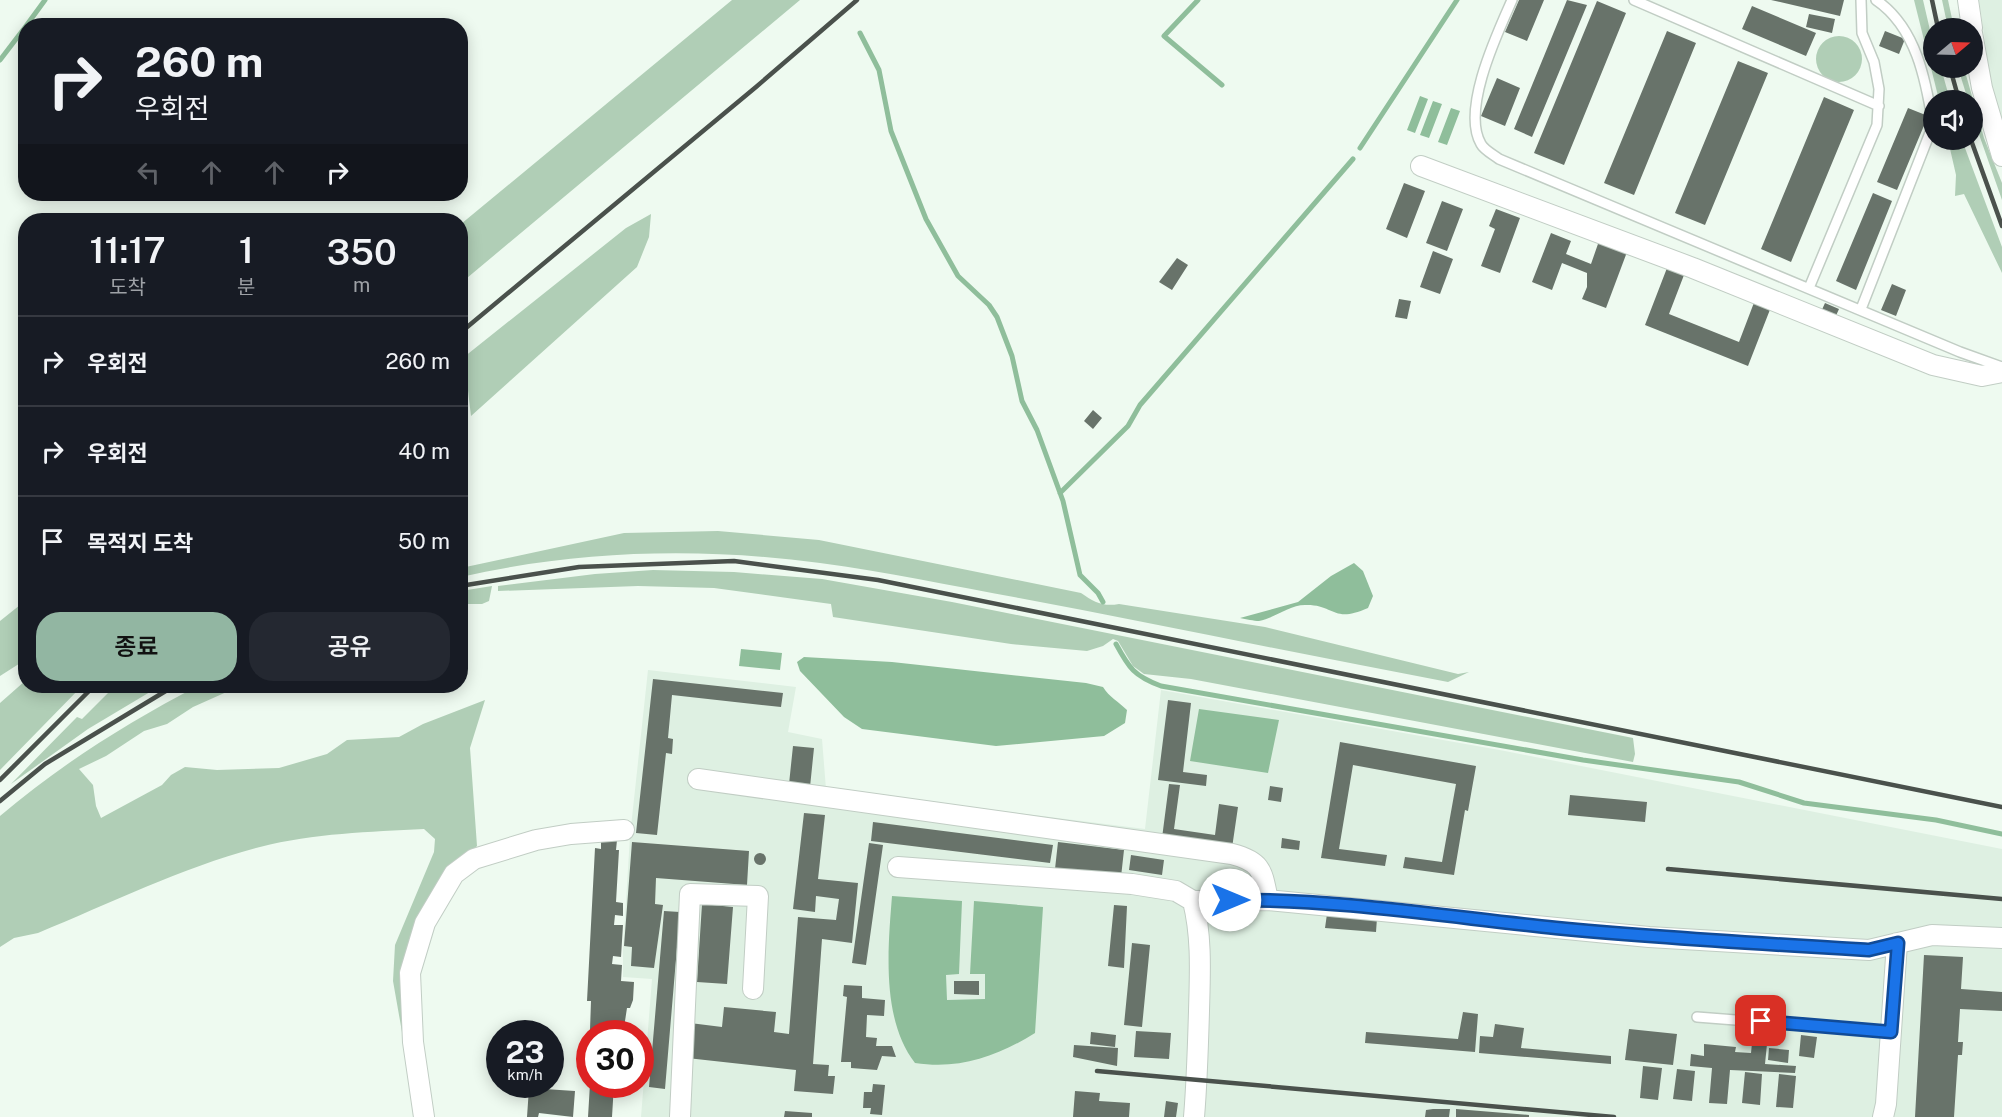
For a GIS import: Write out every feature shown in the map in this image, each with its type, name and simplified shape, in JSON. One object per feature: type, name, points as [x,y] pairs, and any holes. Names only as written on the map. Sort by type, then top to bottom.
[{"type":"street","points":[[1968,0],[1971,18]]},
{"type":"street","points":[[1980,78],[2002,156]]},
{"type":"street","points":[[1420,166],[1694,268],[1933,365],[1982,375],[2002,372]]},
{"type":"street","points":[[698,780],[1232,854],[1251,859],[1258,866],[1268,900]]},
{"type":"street","points":[[424,1117],[413,1042],[410,973],[425,923],[454,874],[474,859],[536,840],[571,834],[624,830]]},
{"type":"street","points":[[898,867],[1132,884],[1176,891],[1193,901],[1268,900],[1649,937],[1869,950],[1932,935],[2002,938]]},
{"type":"street","points":[[681,1117],[690,894],[758,896],[753,989]]},
{"type":"street","points":[[1193,901],[1200,927],[1198,1080],[1194,1117]]},
{"type":"street","points":[[1882,1117],[1887,1104],[1898,943]]},
{"type":"lane","points":[[1512,0],[1481,80],[1474,124],[1481,146],[1499,159],[1960,352],[2002,367]]},
{"type":"lane","points":[[1634,0],[1879,106]]},
{"type":"lane","points":[[1809,288],[1877,125],[1879,89],[1874,62],[1862,33],[1861,0]]},
{"type":"lane","points":[[1861,309],[1933,125],[1928,94],[1912,41],[1886,6],[1876,0]]},
{"type":"lane","points":[[1697,1017],[1891,1032]]},
{"type":"shaded area","points":[[732,0],[800,0],[468,277],[468,218]]},
{"type":"shaded area","points":[[1914,0],[1923,0],[1927,18],[1923,18],[1923,36]]},
{"type":"shaded area","points":[[1942,0],[1948,0],[1952,18],[1946,18]]},
{"type":"shaded area","points":[[1979,0],[2002,0],[2002,129],[1995,110]]},
{"type":"shaded area","points":[[1844,36],[1856,42],[1861,50],[1861,68],[1856,76],[1848,81],[1834,82],[1822,76],[1817,68],[1816,54],[1822,42],[1830,37]]},
{"type":"shaded area","points":[[1934,78],[1944,78],[1947,90],[1936,90]]},
{"type":"shaded area","points":[[1961,78],[1967,78],[1970,90],[1965,90]]},
{"type":"shaded area","points":[[1420,96],[1428,99],[1415,133],[1407,130]]},
{"type":"shaded area","points":[[1433,101],[1442,104],[1429,138],[1420,135]]},
{"type":"shaded area","points":[[1451,108],[1460,111],[1447,145],[1438,142]]},
{"type":"shaded area","points":[[1983,134],[2002,183],[2002,200],[1983,146]]},
{"type":"shaded area","points":[[1950,150],[1966,150],[2002,247],[2002,273],[1964,194],[1955,196],[1956,175]]},
{"type":"shaded area","points":[[651,214],[649,237],[637,267],[471,416],[468,354],[626,228]]},
{"type":"shaded area","points":[[718,531],[819,540],[1081,593],[1103,604],[1119,604],[1265,627],[1458,674],[1469,672],[1448,682],[920,579],[775,558],[685,553],[595,556],[550,561],[468,576],[468,566],[624,533]]},
{"type":"shaded area","points":[[1354,563],[1363,571],[1373,596],[1368,608],[1340,614],[1315,605],[1305,605],[1293,607],[1259,621],[1240,618],[1298,602],[1331,576]]},
{"type":"shaded area","points":[[653,570],[734,572],[822,579],[952,602],[1633,738],[1635,754],[1633,762],[1191,679],[1144,674],[1133,666],[1118,641],[1113,639],[1103,646],[1087,651],[1011,644],[833,617],[831,604],[714,588],[638,586],[498,591],[498,586],[595,574]]},
{"type":"shaded area","points":[[492,586],[489,601],[482,604],[468,604],[468,590]]},
{"type":"shaded area","points":[[18,607],[18,664],[0,676],[0,621]]},
{"type":"shaded area","points":[[741,649],[782,653],[780,670],[739,666]]},
{"type":"shaded area","points":[[804,657],[892,662],[1086,683],[1103,687],[1127,710],[1125,723],[1104,736],[996,746],[862,729],[844,717],[800,671],[797,662]]},
{"type":"shaded area","points":[[648,670],[796,687],[788,732],[822,739],[826,789],[1145,829],[1161,690],[1505,751],[2002,849],[2002,1117],[641,1117],[643,1098],[654,1098],[654,1020],[649,1020],[652,979],[623,977],[630,836]]},
{"type":"shaded area","points":[[18,687],[18,693],[75,693],[0,770],[0,703]]},
{"type":"shaded area","points":[[108,693],[148,693],[88,729],[11,784],[77,717],[82,719]]},
{"type":"shaded area","points":[[185,693],[224,693],[193,707],[167,724],[144,731],[106,756],[79,769],[93,785],[96,806],[101,818],[162,785],[171,775],[185,767],[217,770],[279,768],[327,754],[347,740],[399,737],[423,724],[485,700],[470,748],[477,846],[468,855],[458,858],[426,907],[413,932],[417,1117],[393,981],[395,945],[434,852],[435,839],[424,829],[321,836],[280,842],[231,855],[175,875],[38,933],[14,938],[0,947],[0,816],[46,779],[95,745]]},
{"type":"shaded area","points":[[1199,709],[1279,720],[1268,773],[1190,761]]},
{"type":"shaded area","points":[[892,896],[962,901],[959,974],[946,975],[947,1000],[985,999],[985,974],[970,974],[974,901],[1043,907],[1035,1033],[993,1054],[963,1063],[932,1065],[915,1063],[896,1026],[892,1005],[889,982],[889,938]]},
{"type":"building","points":[[1519,0],[1544,0],[1527,41],[1505,32]]},
{"type":"building","points":[[1567,0],[1587,5],[1532,137],[1514,129]]},
{"type":"building","points":[[1771,0],[1844,0],[1840,16]]},
{"type":"building","points":[[1597,1],[1626,13],[1564,165],[1534,153]]},
{"type":"building","points":[[1752,6],[1816,33],[1806,56],[1742,29]]},
{"type":"building","points":[[1809,14],[1835,19],[1832,33],[1806,27]]},
{"type":"building","points":[[1667,31],[1696,43],[1634,195],[1604,183]]},
{"type":"building","points":[[1885,31],[1905,39],[1899,54],[1879,46]]},
{"type":"building","points":[[1738,61],[1768,73],[1705,225],[1675,213]]},
{"type":"building","points":[[1497,78],[1520,88],[1505,126],[1481,116]]},
{"type":"building","points":[[1824,97],[1854,110],[1791,262],[1761,249]]},
{"type":"building","points":[[1908,108],[1923,114],[1923,128],[1897,190],[1877,182]]},
{"type":"building","points":[[1404,183],[1425,191],[1407,238],[1386,229]]},
{"type":"building","points":[[1873,193],[1892,201],[1856,290],[1836,281]]},
{"type":"building","points":[[1442,201],[1463,209],[1447,251],[1426,243]]},
{"type":"building","points":[[1496,209],[1520,218],[1500,273],[1481,266],[1495,229],[1489,226]]},
{"type":"building","points":[[1551,233],[1571,241],[1566,254],[1591,264],[1599,241],[1627,252],[1606,308],[1582,299],[1587,287],[1587,273],[1562,263],[1552,290],[1532,282]]},
{"type":"building","points":[[1433,251],[1453,259],[1440,294],[1420,287]]},
{"type":"building","points":[[1177,258],[1188,265],[1172,290],[1159,282]]},
{"type":"building","points":[[1667,268],[1684,275],[1669,314],[1739,342],[1755,300],[1771,307],[1748,366],[1645,325]]},
{"type":"building","points":[[1892,284],[1906,290],[1896,316],[1881,310]]},
{"type":"building","points":[[1399,299],[1411,301],[1407,319],[1395,317]]},
{"type":"building","points":[[1825,303],[1839,309],[1834,320],[1820,314]]},
{"type":"building","points":[[1093,410],[1102,418],[1093,429],[1084,421]]},
{"type":"building","points":[[653,679],[783,693],[781,707],[672,695],[668,738],[673,739],[672,754],[666,753],[657,835],[636,833]]},
{"type":"building","points":[[1168,700],[1191,703],[1183,772],[1207,775],[1206,786],[1158,780]]},
{"type":"building","points":[[1340,742],[1476,766],[1468,811],[1465,810],[1454,875],[1403,868],[1405,857],[1442,862],[1456,784],[1353,765],[1339,849],[1387,855],[1385,866],[1321,858]]},
{"type":"building","points":[[793,746],[814,748],[810,787],[789,784]]},
{"type":"building","points":[[1169,784],[1180,785],[1174,829],[1215,835],[1219,804],[1238,807],[1232,848],[1162,838]]},
{"type":"building","points":[[1270,786],[1283,788],[1281,802],[1268,800]]},
{"type":"building","points":[[1570,795],[1647,802],[1645,822],[1568,815]]},
{"type":"building","points":[[804,813],[825,815],[818,879],[858,883],[852,943],[822,939],[813,1064],[829,1065],[828,1076],[835,1076],[833,1094],[794,1091],[796,1070],[687,1058],[690,1023],[722,1027],[724,1007],[776,1012],[774,1032],[789,1034],[798,917],[836,920],[839,899],[816,896],[815,912],[793,909]]},
{"type":"building","points":[[873,822],[1053,845],[1050,863],[871,841]]},
{"type":"building","points":[[1282,838],[1300,841],[1299,850],[1281,848]]},
{"type":"building","points":[[601,839],[617,840],[616,850],[619,850],[616,902],[623,903],[623,916],[615,915],[614,925],[623,925],[621,957],[613,956],[612,964],[622,965],[621,981],[634,982],[633,1000],[630,1008],[627,1008],[625,1020],[590,1020],[591,1001],[587,1001],[595,848],[601,849]]},
{"type":"building","points":[[632,842],[749,851],[747,885],[656,878],[655,904],[663,905],[654,968],[631,966],[632,947],[624,946]]},
{"type":"building","points":[[1058,842],[1124,850],[1121,877],[1055,869]]},
{"type":"building","points":[[869,843],[883,845],[866,965],[852,963]]},
{"type":"building","points":[[762,853],[766,859],[762,865],[758,865],[754,857]]},
{"type":"building","points":[[1131,855],[1164,860],[1162,875],[1129,870]]},
{"type":"building","points":[[702,904],[733,907],[727,984],[697,982]]},
{"type":"building","points":[[1114,905],[1127,906],[1124,968],[1108,966]]},
{"type":"building","points":[[664,911],[680,912],[665,1089],[654,1088],[654,1028]]},
{"type":"building","points":[[1327,914],[1377,918],[1376,932],[1325,928]]},
{"type":"building","points":[[1132,943],[1150,945],[1142,1027],[1124,1025]]},
{"type":"building","points":[[1924,955],[1963,957],[1961,989],[2002,992],[2002,1011],[1960,1009],[1958,1042],[1963,1042],[1962,1055],[1958,1055],[1954,1117],[1915,1117]]},
{"type":"building","points":[[954,981],[979,981],[979,995],[954,994]]},
{"type":"building","points":[[844,985],[862,986],[862,998],[885,1000],[884,1016],[867,1015],[866,1037],[877,1038],[876,1046],[892,1046],[896,1057],[882,1056],[877,1070],[851,1068],[851,1062],[841,1062],[847,997],[843,996]]},
{"type":"building","points":[[1463,1012],[1478,1014],[1475,1052],[1365,1043],[1366,1032],[1458,1039]]},
{"type":"building","points":[[1495,1024],[1524,1028],[1521,1048],[1611,1056],[1611,1064],[1479,1053],[1480,1036],[1493,1037]]},
{"type":"building","points":[[1629,1029],[1677,1034],[1673,1065],[1625,1060]]},
{"type":"building","points":[[1136,1031],[1171,1033],[1169,1059],[1134,1057]]},
{"type":"building","points":[[1091,1032],[1116,1035],[1115,1047],[1090,1044]]},
{"type":"building","points":[[1801,1035],[1817,1037],[1814,1058],[1799,1056]]},
{"type":"building","points":[[1752,1043],[1767,1044],[1765,1064],[1796,1066],[1795,1073],[1730,1070],[1727,1104],[1709,1103],[1712,1068],[1690,1066],[1691,1054],[1704,1056],[1704,1044],[1736,1047],[1735,1052],[1751,1053]]},
{"type":"building","points":[[1074,1045],[1118,1048],[1117,1066],[1073,1057]]},
{"type":"building","points":[[1769,1048],[1789,1050],[1788,1063],[1768,1060]]},
{"type":"building","points":[[1643,1066],[1662,1068],[1658,1100],[1640,1098]]},
{"type":"building","points":[[1677,1069],[1695,1071],[1692,1101],[1673,1099]]},
{"type":"building","points":[[1745,1072],[1762,1074],[1760,1105],[1742,1103]]},
{"type":"building","points":[[1779,1074],[1796,1076],[1793,1108],[1776,1107]]},
{"type":"building","points":[[873,1084],[885,1085],[882,1115],[870,1114],[871,1108],[863,1108],[864,1092],[872,1092]]},
{"type":"building","points":[[564,1090],[575,1091],[573,1117],[539,1113],[538,1117],[527,1117],[528,1098],[564,1098]]},
{"type":"building","points":[[1075,1091],[1100,1093],[1099,1101],[1130,1103],[1129,1117],[1073,1117]]},
{"type":"building","points":[[589,1098],[613,1098],[612,1117],[588,1117]]},
{"type":"building","points":[[1166,1101],[1178,1103],[1176,1117],[1164,1117]]},
{"type":"building","points":[[1450,1109],[1449,1117],[1425,1117],[1426,1110]]},
{"type":"building","points":[[1456,1109],[1529,1115],[1529,1117],[1456,1117]]},
{"type":"building","points":[[785,1111],[812,1113],[812,1117],[784,1117]]},
{"type":"waterway","points":[[32,18],[45,0]]},
{"type":"waterway","points":[[1198,0],[1164,36],[1222,85]]},
{"type":"waterway","points":[[1360,148],[1457,0]]},
{"type":"waterway","points":[[860,33],[879,70],[891,131],[926,219],[958,276],[989,305],[997,317],[1012,356],[1022,401],[1037,430],[1063,501],[1080,575],[1098,593],[1103,602]]},
{"type":"waterway","points":[[0,60],[18,36]]},
{"type":"waterway","points":[[1060,493],[1128,426],[1140,405],[1353,159]]},
{"type":"waterway","points":[[1116,644],[1138,675],[1161,686],[1583,760],[1739,782],[1804,803],[1936,820],[2002,834]]},
{"type":"railway","points":[[468,326],[857,0]]},
{"type":"railway","points":[[1932,0],[1936,18]]},
{"type":"railway","points":[[1953,78],[1956,90]]},
{"type":"railway","points":[[1975,150],[2002,226]]},
{"type":"railway","points":[[468,585],[579,567],[734,561],[878,580],[2002,807]]},
{"type":"railway","points":[[0,780],[87,693]]},
{"type":"railway","points":[[0,801],[45,764],[162,693]]},
{"type":"railway","points":[[1668,869],[2002,899]]},
{"type":"railway","points":[[1097,1071],[1614,1117]]},
{"type":"route","points":[[1230,900],[1268,900],[1388,910],[1649,937],[1869,950],[1898,943],[1891,1032],[1761,1021]]}]
